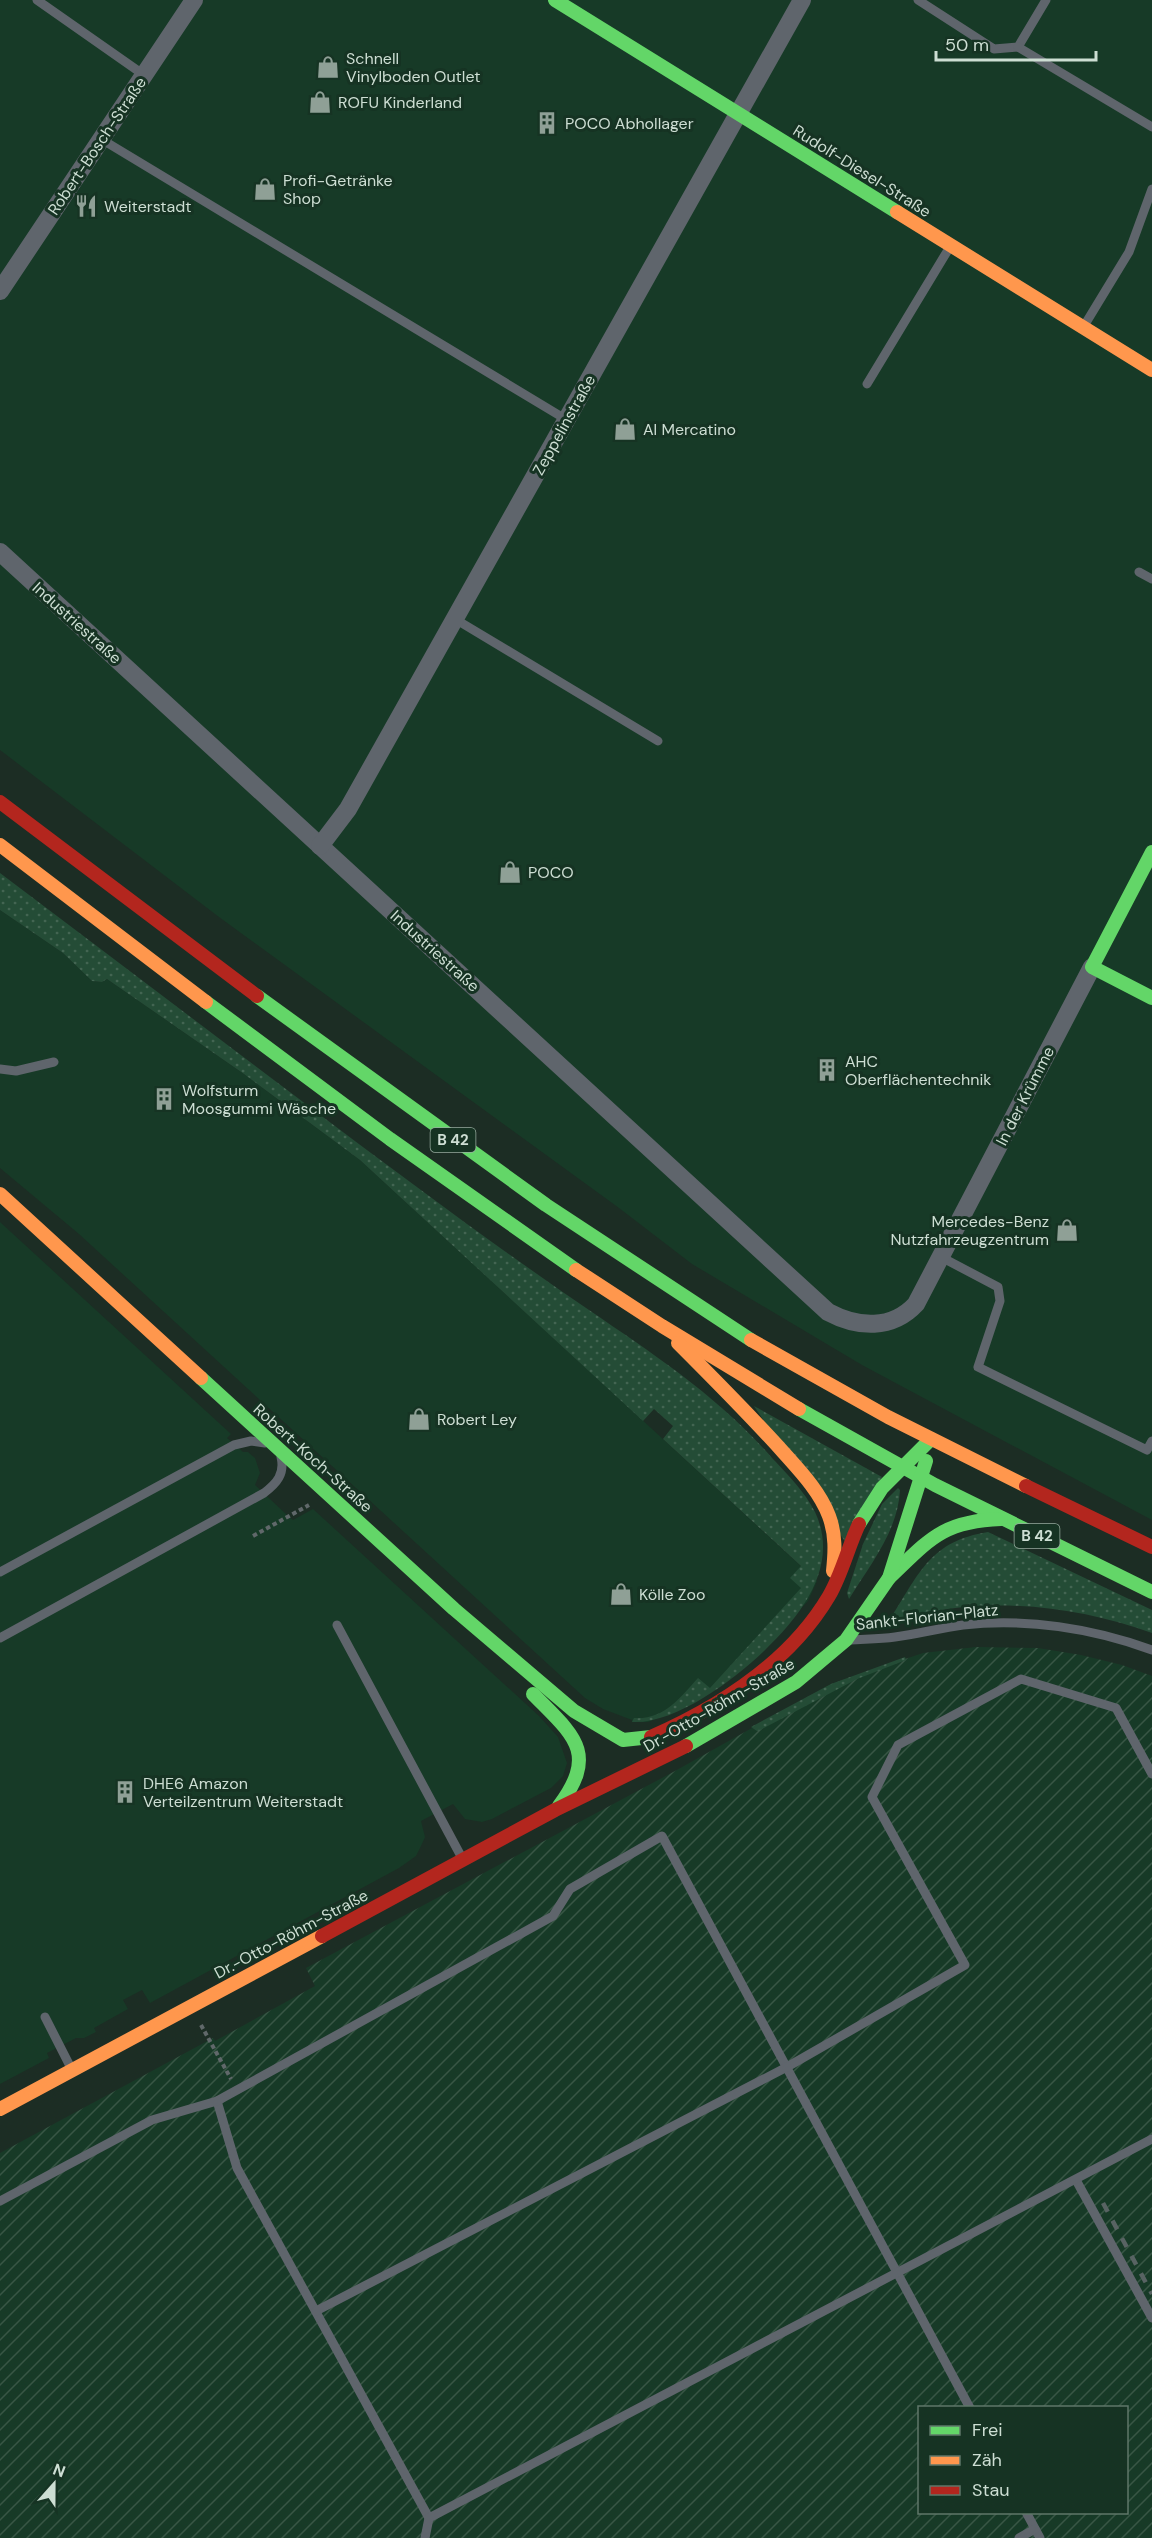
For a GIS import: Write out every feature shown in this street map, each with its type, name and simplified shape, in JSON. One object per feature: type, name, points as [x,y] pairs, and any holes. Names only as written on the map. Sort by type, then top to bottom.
[{"type":"main road","name":"Rudolf-Diesel-Straße","points":[[555,0],[1152,370]]},
{"type":"main road","name":"B 42","points":[[0,802],[371,1081],[586,1233],[736,1330],[821,1381],[931,1439],[1152,1547]]},
{"type":"main road","name":"B 42","points":[[0,845],[362,1117],[522,1233],[655,1321],[922,1478],[1152,1592]]},
{"type":"main road","name":"In der Krümme","points":[[1092,967],[1152,852]]},
{"type":"main road","points":[[1092,967],[1152,998]]},
{"type":"main road","name":"Robert-Koch-Straße","points":[[0,1194],[454,1609],[574,1711],[612,1736]]},
{"type":"main road","points":[[655,1321],[762,1427],[821,1500],[832,1524],[836,1544],[829,1596]]},
{"type":"main road","name":"Dr.-Otto-Röhm-Straße","points":[[612,1736],[631,1741],[652,1737],[684,1722],[730,1695],[774,1662],[815,1617],[829,1596],[856,1531],[870,1505],[882,1488],[931,1439]]},
{"type":"main road","name":"Dr.-Otto-Röhm-Straße","points":[[0,2109],[555,1810],[654,1763],[763,1703],[818,1665],[846,1640],[889,1578],[922,1478],[931,1439]]},
{"type":"main road","points":[[889,1578],[935,1534],[950,1525],[976,1519],[1001,1519]]},
{"type":"main road","points":[[454,1609],[486,1646],[564,1726],[577,1743],[582,1760],[581,1773],[571,1792],[555,1810]]},
{"type":"street","name":"Robert-Bosch-Straße","points":[[0,291],[194,0]]},
{"type":"street","name":"Zeppelinstraße","points":[[320,846],[348,809],[802,0]]},
{"type":"street","name":"Industriestraße","points":[[0,552],[828,1311],[853,1322],[883,1323]]},
{"type":"street","name":"In der Krümme","points":[[883,1323],[906,1314],[916,1304],[1092,967]]},
{"type":"lane","points":[[37,0],[144,75]]},
{"type":"lane","points":[[918,0],[994,49],[1018,47],[1152,127]]},
{"type":"lane","points":[[1018,47],[1046,0]]},
{"type":"lane","points":[[101,139],[567,420]]},
{"type":"lane","points":[[1083,327],[1129,252],[1152,189]]},
{"type":"lane","points":[[867,384],[951,245]]},
{"type":"lane","points":[[1138,572],[1152,579]]},
{"type":"lane","points":[[455,619],[658,741]]},
{"type":"lane","points":[[0,1069],[16,1071],[54,1062]]},
{"type":"lane","points":[[942,1257],[998,1287],[1000,1300],[978,1367],[1147,1450],[1152,1441]]},
{"type":"lane","points":[[0,1572],[234,1445],[251,1441],[277,1448],[283,1465],[282,1473],[278,1481],[264,1493],[0,1638]]},
{"type":"lane","name":"Sankt-Florian-Platz","points":[[846,1640],[895,1637],[964,1625],[1014,1624],[1103,1634],[1152,1650]]},
{"type":"lane","points":[[337,1625],[464,1860]]},
{"type":"lane","points":[[316,2311],[787,2067],[965,1965],[872,1797],[898,1745],[1021,1679],[1116,1708],[1152,1774]]},
{"type":"lane","points":[[0,2201],[152,2120],[217,2101],[553,1916],[570,1889],[662,1836],[969,2406]]},
{"type":"lane","points":[[45,2016],[72,2070]]},
{"type":"lane","points":[[217,2101],[237,2168],[429,2518],[425,2538]]},
{"type":"lane","points":[[429,2518],[1152,2139]]},
{"type":"lane","points":[[1076,2180],[1152,2319]]},
{"type":"lane","points":[[1019,2538],[1038,2534],[1027,2514]]},
{"type":"path","points":[[253,1536],[288,1516]]},
{"type":"path","points":[[191,2007],[237,2090]]},
{"type":"shaded area","points":[[0,0],[1152,0],[1152,1520],[862,1365],[692,1264],[619,1208],[219,917],[0,750]]},
{"type":"shaded area","points":[[0,873],[467,1224],[686,1379],[731,1416],[752,1437],[796,1484],[815,1512],[822,1532],[823,1551],[820,1569],[813,1587],[792,1620],[766,1649],[722,1686],[686,1708],[649,1721],[632,1722],[634,1718],[645,1718],[671,1706],[698,1678],[710,1688],[801,1588],[790,1578],[801,1566],[663,1439],[673,1426],[654,1409],[643,1421],[360,1160],[244,1074],[107,979],[102,982],[92,981],[63,953],[0,910]]},
{"type":"shaded area","points":[[0,910],[63,953],[92,981],[102,982],[107,979],[244,1074],[360,1160],[817,1581],[808,1601],[751,1663],[687,1706],[648,1722],[632,1722],[585,1698],[79,1234],[0,1168]]},
{"type":"shaded area","points":[[0,1222],[231,1434],[227,1438],[243,1452],[248,1452],[255,1458],[260,1473],[255,1485],[288,1516],[293,1520],[313,1509],[539,1716],[558,1737],[567,1763],[563,1776],[551,1788],[492,1819],[482,1822],[465,1819],[453,1804],[421,1821],[425,1837],[421,1846],[416,1856],[399,1868],[150,2003],[142,1990],[123,2000],[128,2009],[94,2028],[96,2032],[84,2038],[76,2038],[47,2053],[49,2058],[0,2084]]},
{"type":"shaded area","points":[[754,1406],[882,1477],[846,1543]]},
{"type":"shaded area","points":[[898,1488],[900,1490],[898,1505],[889,1534],[849,1599],[847,1593],[863,1544],[882,1504]]},
{"type":"shaded area","points":[[988,1532],[1152,1610],[1152,1633],[1091,1616],[1028,1606],[963,1607],[901,1619],[892,1616],[920,1572],[940,1551],[969,1536]]},
{"type":"shaded area","points":[[976,1647],[1038,1648],[1081,1655],[1122,1665],[1152,1676],[1152,2538],[0,2538],[0,2153],[213,2038],[215,2041],[315,1986],[306,1968],[675,1771],[831,1684],[923,1653]]},
{"type":"shaded area","points":[[905,1657],[906,1660],[857,1679],[760,1730],[757,1731],[751,1727],[831,1684]]},
{"type":"railway","points":[[1103,2203],[1152,2294]]},
{"type":"traffic: fast","points":[[555,0],[897,212]]},
{"type":"traffic: fast","points":[[1152,852],[1092,967],[1152,998]]},
{"type":"traffic: fast","points":[[257,996],[546,1205],[751,1340]]},
{"type":"traffic: fast","points":[[206,1002],[390,1139],[576,1270]]},
{"type":"traffic: fast","points":[[201,1378],[454,1609],[574,1711],[623,1740],[651,1737]]},
{"type":"traffic: fast","points":[[799,1409],[935,1485],[1152,1592]]},
{"type":"traffic: fast","points":[[859,1524],[882,1488],[931,1439]]},
{"type":"traffic: fast","points":[[686,1746],[796,1682],[846,1640],[889,1578],[926,1461]]},
{"type":"traffic: fast","points":[[889,1578],[926,1543],[938,1535],[964,1524],[1001,1519]]},
{"type":"traffic: fast","points":[[533,1694],[560,1721],[576,1745],[579,1758],[577,1771],[571,1787],[559,1806]]},
{"type":"traffic: slow","points":[[897,212],[1152,370]]},
{"type":"traffic: slow","points":[[0,845],[206,1002]]},
{"type":"traffic: slow","points":[[0,1194],[201,1378]]},
{"type":"traffic: slow","points":[[576,1270],[662,1326],[799,1409]]},
{"type":"traffic: slow","points":[[751,1340],[888,1417],[1026,1486]]},
{"type":"traffic: slow","points":[[678,1343],[797,1467],[815,1491],[825,1507],[833,1530],[833,1571]]},
{"type":"traffic: slow","points":[[0,2109],[322,1936]]},
{"type":"traffic: jam","points":[[0,802],[257,996]]},
{"type":"traffic: jam","points":[[1026,1486],[1152,1547]]},
{"type":"traffic: jam","points":[[651,1737],[727,1697],[773,1662],[794,1642],[829,1596],[859,1524]]},
{"type":"traffic: jam","points":[[322,1936],[555,1810],[686,1746]]},
{"type":"place","name":"Schnell Vinylboden Outlet","points":[[328,67]]},
{"type":"place","name":"ROFU Kinderland","points":[[320,102]]},
{"type":"place","name":"POCO Abhollager","points":[[547,123]]},
{"type":"place","name":"Profi-Getränke Shop","points":[[265,189]]},
{"type":"place","name":"Weiterstadt","points":[[86,206]]},
{"type":"place","name":"Al Mercatino","points":[[625,429]]},
{"type":"place","name":"POCO","points":[[510,872]]},
{"type":"place","name":"AHC Oberflächentechnik","points":[[827,1070]]},
{"type":"place","name":"Wolfsturm Moosgummi Wäsche","points":[[164,1099]]},
{"type":"place","name":"Mercedes-Benz Nutzfahrzeugzentrum","points":[[1067,1230]]},
{"type":"place","name":"Robert Ley","points":[[419,1419]]},
{"type":"place","name":"Kölle Zoo","points":[[621,1594]]},
{"type":"place","name":"DHE6 Amazon Verteilzentrum Weiterstadt","points":[[125,1792]]}]
